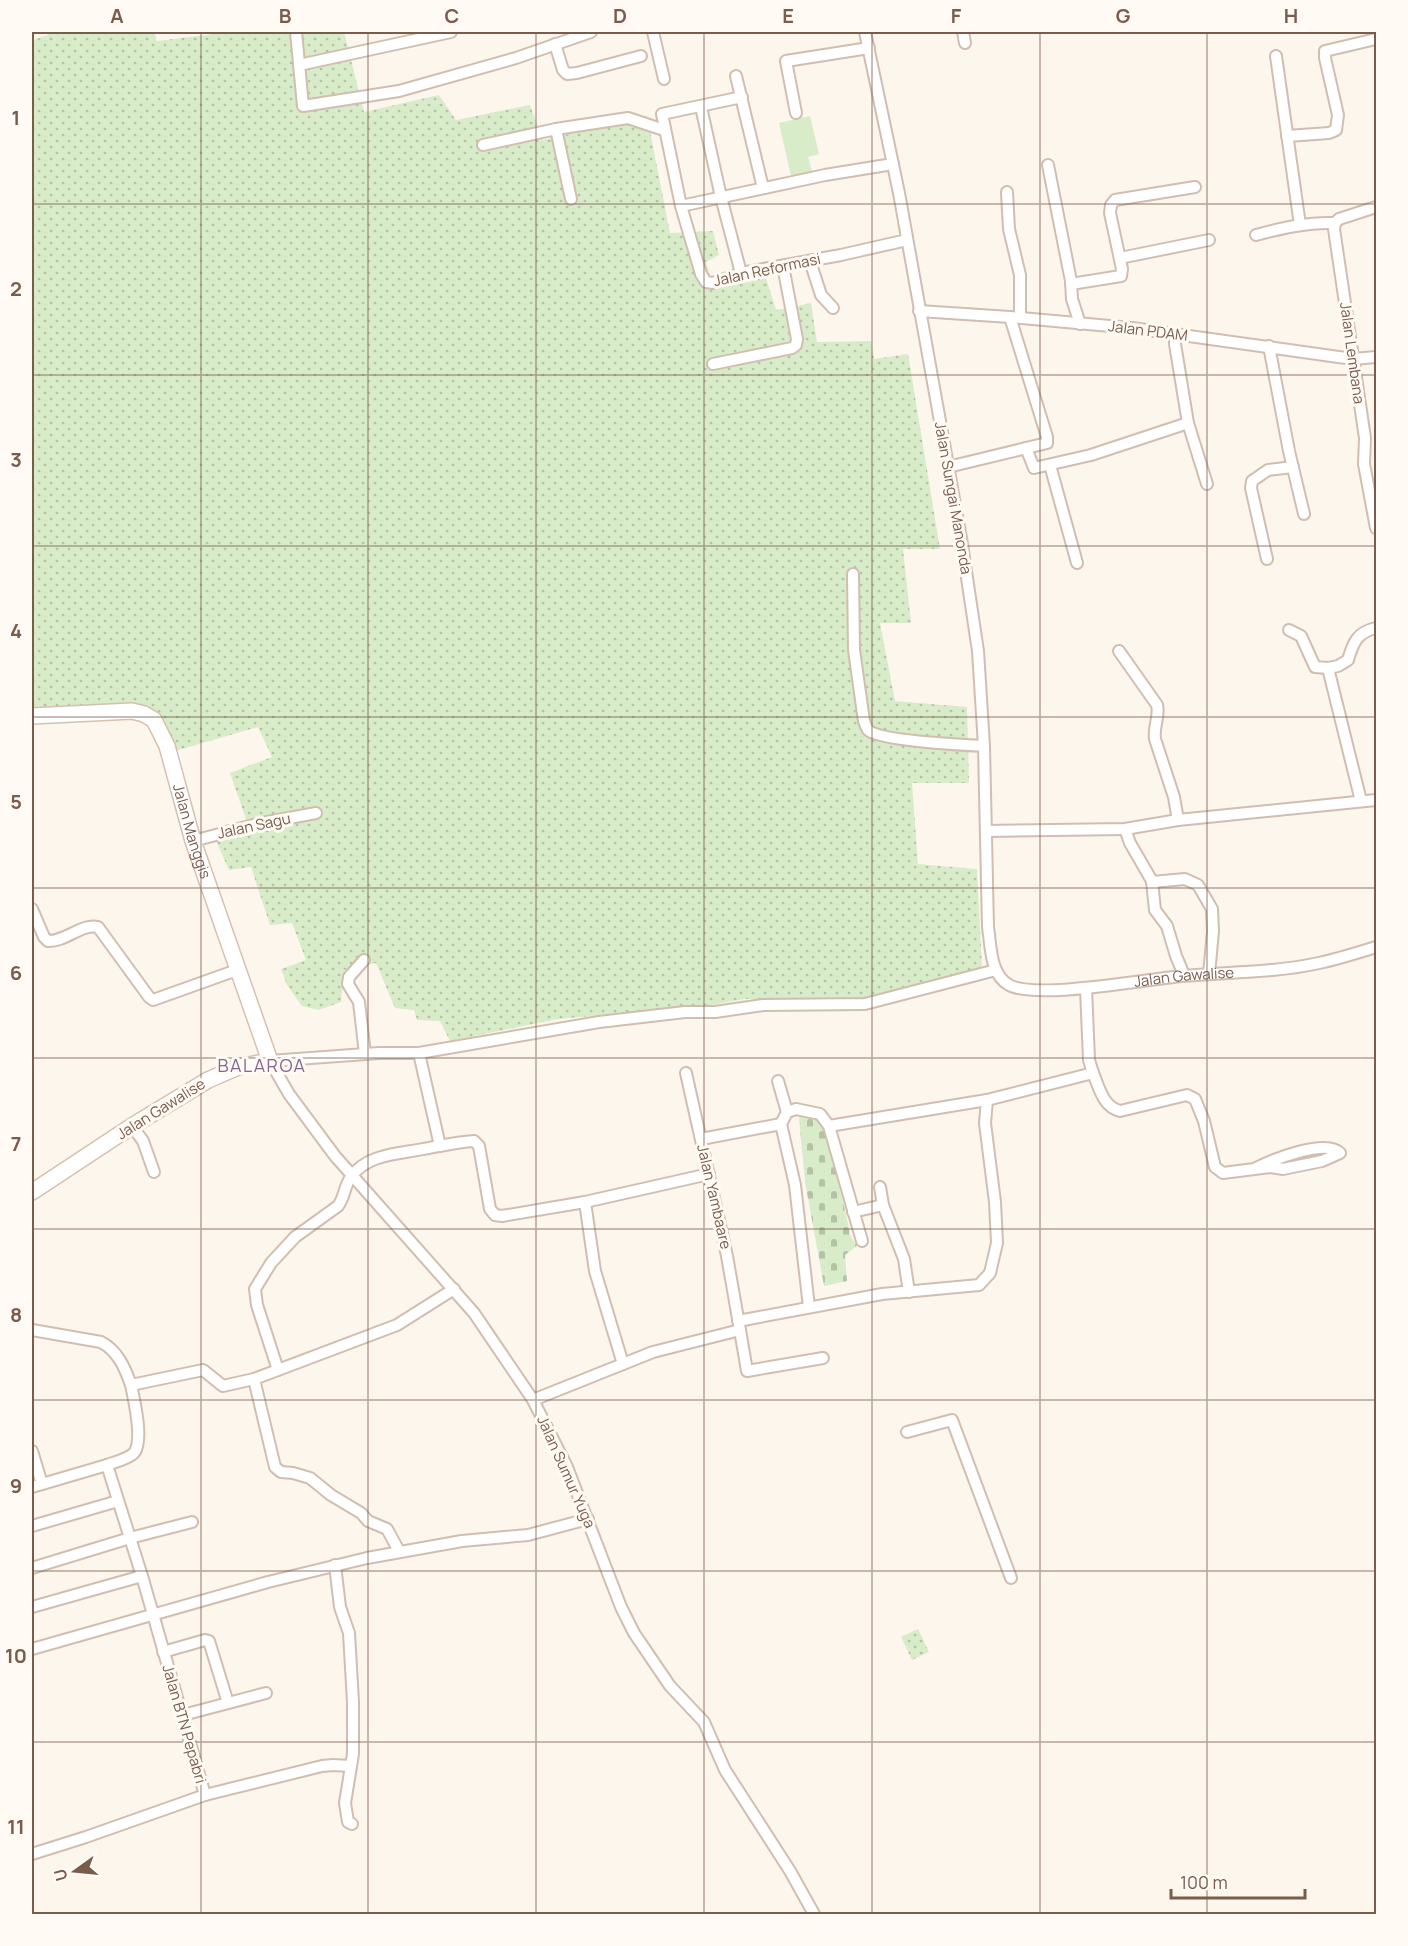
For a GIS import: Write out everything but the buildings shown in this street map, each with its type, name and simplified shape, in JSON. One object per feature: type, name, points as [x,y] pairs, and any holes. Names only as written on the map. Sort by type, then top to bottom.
[{"type":"street","points":[[296,32],[303,106],[399,91],[516,58],[591,32]]},
{"type":"street","points":[[300,64],[452,32]]},
{"type":"street","points":[[653,32],[664,79]]},
{"type":"street","name":"Jalan Sungai Manonda","points":[[865,32],[907,240],[978,651],[984,746],[988,927],[996,970]]},
{"type":"street","points":[[963,32],[965,43]]},
{"type":"street","points":[[1287,136],[1329,133],[1336,130],[1338,115],[1325,51],[1377,39]]},
{"type":"street","points":[[555,44],[563,70],[567,74],[641,56]]},
{"type":"street","points":[[796,113],[786,61],[869,48]]},
{"type":"street","points":[[1276,56],[1300,225]]},
{"type":"street","points":[[736,76],[763,188]]},
{"type":"street","points":[[742,97],[662,114],[681,206],[893,164]]},
{"type":"street","points":[[701,106],[741,273]]},
{"type":"street","points":[[483,145],[556,129],[628,118],[664,130]]},
{"type":"street","points":[[556,129],[571,199]]},
{"type":"street","points":[[1048,165],[1072,298],[1080,324]]},
{"type":"street","points":[[1071,284],[1121,276],[1122,269],[1110,213],[1114,200],[1195,187]]},
{"type":"street","points":[[948,467],[1047,443],[1015,317],[1020,275],[1009,229],[1007,192]]},
{"type":"street","name":"Jalan Reformasi","points":[[681,206],[704,279],[712,284],[741,273],[907,240]]},
{"type":"street","points":[[1256,235],[1318,222],[1335,223],[1342,217],[1377,207]]},
{"type":"street","name":"Jalan Lembana","points":[[1335,223],[1334,232],[1365,438],[1364,464],[1376,523]]},
{"type":"street","points":[[1120,258],[1209,240]]},
{"type":"street","points":[[810,261],[821,295],[833,308]]},
{"type":"street","points":[[713,364],[792,348],[796,345],[797,339],[783,266]]},
{"type":"street","name":"Jalan PDAM","points":[[919,311],[1015,317],[1175,334],[1353,359],[1377,357]]},
{"type":"street","points":[[1175,334],[1188,423],[1207,484]]},
{"type":"street","points":[[1269,346],[1304,514]]},
{"type":"street","points":[[1026,448],[1033,468],[1091,455],[1188,423]]},
{"type":"street","points":[[1050,465],[1077,563]]},
{"type":"street","points":[[1268,559],[1251,488],[1252,481],[1268,470],[1293,467]]},
{"type":"street","points":[[852,574],[854,650],[864,721],[868,729],[875,734],[924,743],[984,746]]},
{"type":"street","points":[[1288,630],[1301,636],[1315,667],[1328,668],[1338,666],[1348,660],[1353,642],[1358,636],[1377,628]]},
{"type":"street","points":[[1119,651],[1157,705],[1155,739],[1174,797],[1178,820]]},
{"type":"street","points":[[1328,668],[1345,745],[1361,801]]},
{"type":"street","name":"Jalan Manggis","points":[[32,716],[132,711],[154,720],[167,746],[193,841],[270,1061]]},
{"type":"street","points":[[986,831],[1125,828],[1178,820],[1377,800]]},
{"type":"street","name":"Jalan Sagu","points":[[193,841],[257,824],[316,813]]},
{"type":"street","points":[[1125,828],[1130,843],[1152,882],[1155,910],[1167,926],[1184,975]]},
{"type":"street","points":[[1152,882],[1185,879],[1198,885],[1212,909],[1213,932],[1209,974]]},
{"type":"street","points":[[32,909],[48,941],[55,941],[91,927],[98,927],[148,997],[153,1000],[237,970]]},
{"type":"street","name":"Jalan Gawalise","points":[[32,1192],[132,1125],[217,1076],[238,1067],[270,1061],[365,1054],[419,1053],[599,1022],[685,1012],[715,1012],[763,1005],[865,1004],[996,970],[1011,986],[1029,989],[1086,988],[1184,975],[1284,969],[1319,963],[1377,947]]},
{"type":"street","points":[[364,960],[349,977],[348,984],[359,1002],[365,1054]]},
{"type":"street","points":[[1086,988],[1089,1060],[1105,1102],[1112,1109],[1120,1111],[1187,1095],[1195,1100],[1204,1121],[1215,1167],[1223,1173],[1270,1167],[1283,1169],[1322,1161],[1340,1153],[1332,1148],[1309,1150],[1274,1158],[1256,1168]]},
{"type":"street","points":[[419,1053],[440,1146]]},
{"type":"street","name":"Jalan Sumur Yuga","points":[[270,1061],[300,1109],[352,1175],[474,1313],[533,1400],[567,1467],[621,1607],[634,1633],[670,1686],[704,1722],[725,1770],[790,1871],[814,1914]]},
{"type":"street","name":"Jalan Yambaare","points":[[687,1073],[728,1256],[747,1371],[823,1358]]},
{"type":"street","points":[[829,1126],[987,1100],[1093,1073]]},
{"type":"street","points":[[778,1081],[787,1112],[781,1124],[795,1185],[809,1307]]},
{"type":"street","points":[[533,1400],[664,1348],[809,1307],[909,1292],[979,1285],[990,1273],[997,1243],[985,1123],[987,1100]]},
{"type":"street","points":[[787,1112],[796,1109],[820,1114],[829,1126],[862,1241]]},
{"type":"street","points":[[701,1139],[781,1124]]},
{"type":"street","points":[[132,1125],[143,1142],[154,1172]]},
{"type":"street","points":[[278,1370],[257,1305],[255,1289],[271,1263],[295,1237],[338,1206],[352,1175],[381,1156],[474,1141],[478,1144],[490,1209],[495,1215],[513,1215],[585,1202],[709,1174]]},
{"type":"street","points":[[880,1187],[883,1205],[904,1259],[909,1292]]},
{"type":"street","points":[[585,1202],[595,1271],[623,1364]]},
{"type":"street","points":[[854,1212],[883,1205]]},
{"type":"street","points":[[131,1385],[203,1370],[223,1386],[254,1379],[397,1325],[454,1289]]},
{"type":"street","points":[[32,1330],[101,1342],[109,1346],[126,1369],[138,1426],[134,1452],[122,1460],[37,1485],[32,1451]]},
{"type":"street","points":[[254,1379],[275,1467],[281,1472],[310,1478],[331,1495],[361,1513],[368,1521],[387,1529],[399,1551]]},
{"type":"street","points":[[907,1432],[952,1420],[1011,1578]]},
{"type":"street","name":"Jalan BTN Pepabri","points":[[32,1854],[205,1795],[142,1576],[107,1465]]},
{"type":"street","points":[[32,1526],[118,1501]]},
{"type":"street","points":[[32,1648],[335,1565],[399,1551],[462,1541],[528,1535],[588,1520]]},
{"type":"street","points":[[32,1568],[192,1522]]},
{"type":"street","points":[[335,1565],[340,1608],[349,1633],[353,1711],[351,1766],[345,1803],[348,1822],[352,1824]]},
{"type":"street","points":[[32,1607],[142,1576]]},
{"type":"street","points":[[163,1652],[205,1640],[209,1641],[228,1703]]},
{"type":"street","points":[[183,1715],[266,1693]]},
{"type":"street","points":[[205,1795],[322,1766],[351,1766]]},
{"type":"green space","points":[[47,32],[154,32],[157,41],[230,32],[344,32],[364,112],[439,95],[456,120],[530,105],[543,140],[647,116],[670,233],[713,231],[719,255],[706,262],[713,285],[766,278],[776,310],[811,303],[817,342],[871,341],[874,359],[908,354],[940,549],[903,549],[911,623],[880,623],[895,701],[967,707],[969,783],[912,783],[918,864],[977,869],[982,967],[868,999],[745,999],[699,1007],[558,1019],[450,1041],[440,1021],[417,1020],[414,1010],[395,1008],[376,963],[344,970],[341,1002],[319,1010],[302,1006],[287,985],[281,969],[306,960],[292,923],[270,925],[251,867],[229,870],[216,841],[250,831],[230,773],[272,757],[258,727],[165,754],[149,725],[117,706],[32,714],[32,40],[48,35]]},
{"type":"green space","points":[[810,116],[819,154],[808,157],[812,171],[791,176],[779,123]]},
{"type":"green space","points":[[801,1113],[821,1120],[829,1140],[851,1237],[857,1246],[845,1255],[847,1281],[824,1286],[805,1182],[799,1118]]},
{"type":"green space","points":[[918,1629],[929,1652],[912,1660],[901,1637]]},
{"type":"district","name":"BALAROA","points":[[262,1066]]}]
